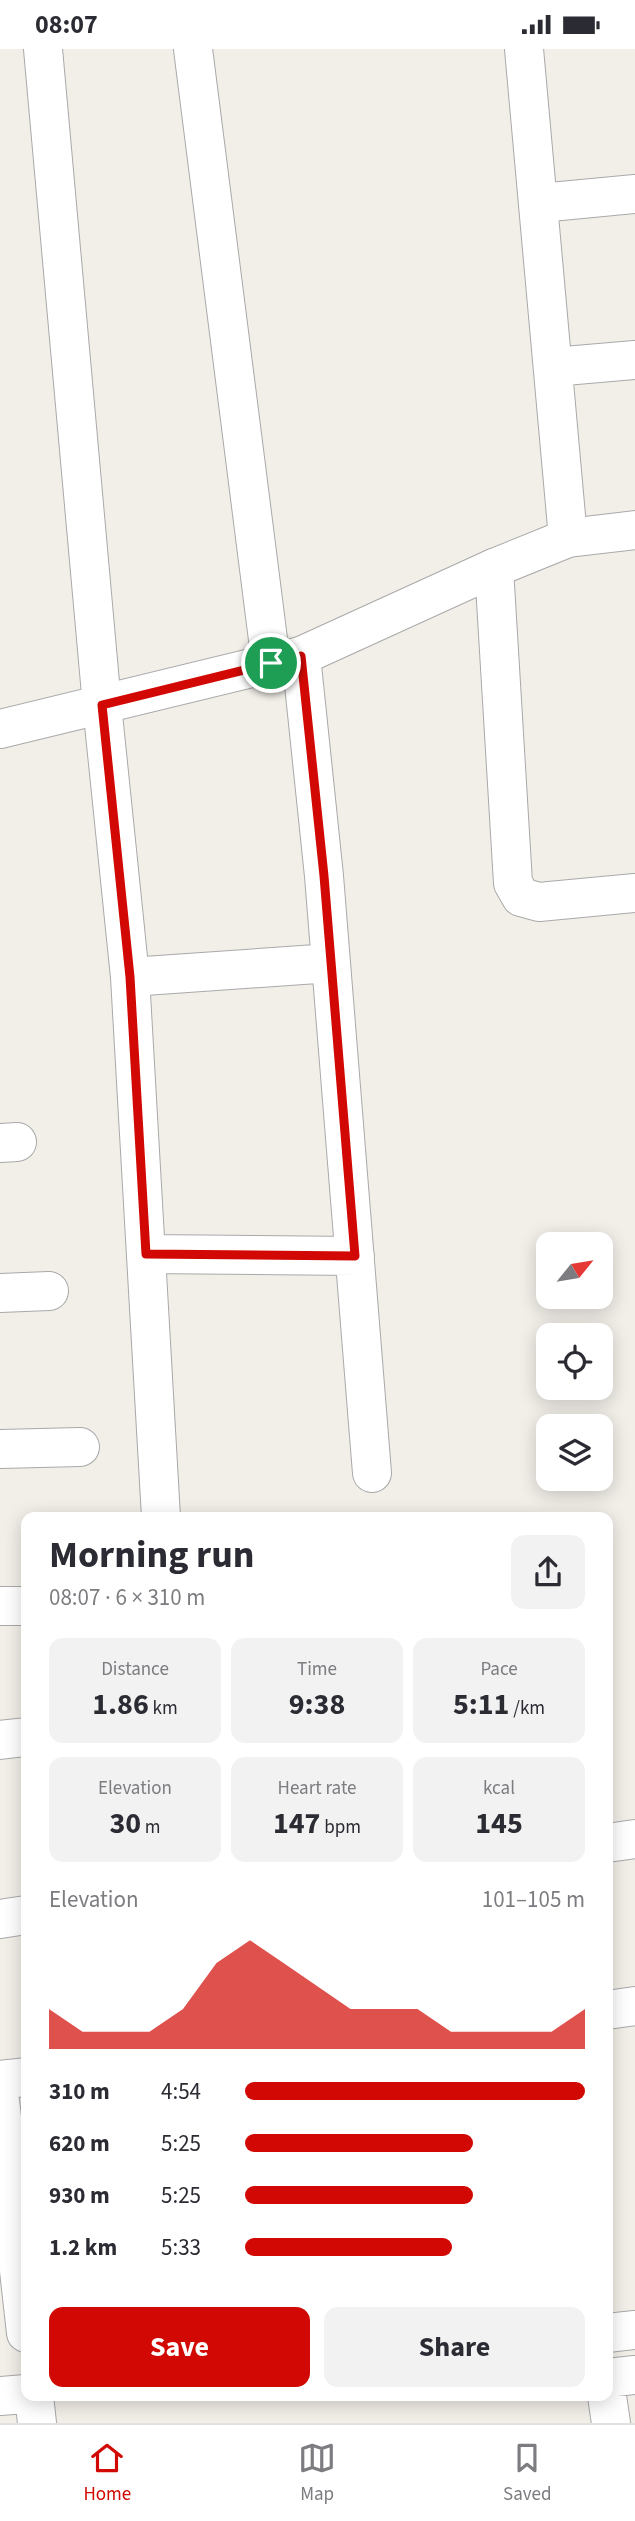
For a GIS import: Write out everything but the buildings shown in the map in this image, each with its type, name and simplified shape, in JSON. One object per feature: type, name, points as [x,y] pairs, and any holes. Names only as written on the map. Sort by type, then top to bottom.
[{"type":"street","points":[[43,49],[102,705],[130,977],[161,1512]]},
{"type":"street","points":[[193,49],[331,963],[372,1473]]},
{"type":"street","points":[[524,49],[540,203],[568,538]]},
{"type":"street","points":[[540,203],[635,194]]},
{"type":"street","points":[[553,366],[635,360]]},
{"type":"street","points":[[0,729],[286,660],[568,538],[635,530]]},
{"type":"street","points":[[494,568],[513,883],[521,897],[539,902],[635,893]]},
{"type":"street","points":[[130,977],[331,963]]},
{"type":"street","points":[[146,1254],[355,1256]]},
{"type":"street","points":[[0,1293],[49,1291]]},
{"type":"street","points":[[0,1450],[80,1447]]},
{"type":"street","points":[[0,1606],[21,1606]]},
{"type":"street","points":[[0,1740],[21,1738]]},
{"type":"street","points":[[613,1842],[635,1839]]},
{"type":"street","points":[[0,1919],[21,1916]]},
{"type":"street","points":[[613,2009],[635,2006]]},
{"type":"street","points":[[0,2080],[21,2078]]},
{"type":"street","points":[[0,2100],[21,2295]]},
{"type":"street","points":[[613,2332],[635,2330]]},
{"type":"street","points":[[613,2377],[635,2375]]},
{"type":"street","points":[[0,2396],[21,2394]]},
{"type":"street","points":[[35,2401],[37,2423]]},
{"type":"street","points":[[608,2401],[611,2423]]},
{"type":"route","points":[[301,656],[324,876],[355,1256],[146,1254],[130,977],[102,705],[271,663],[301,656]]}]
